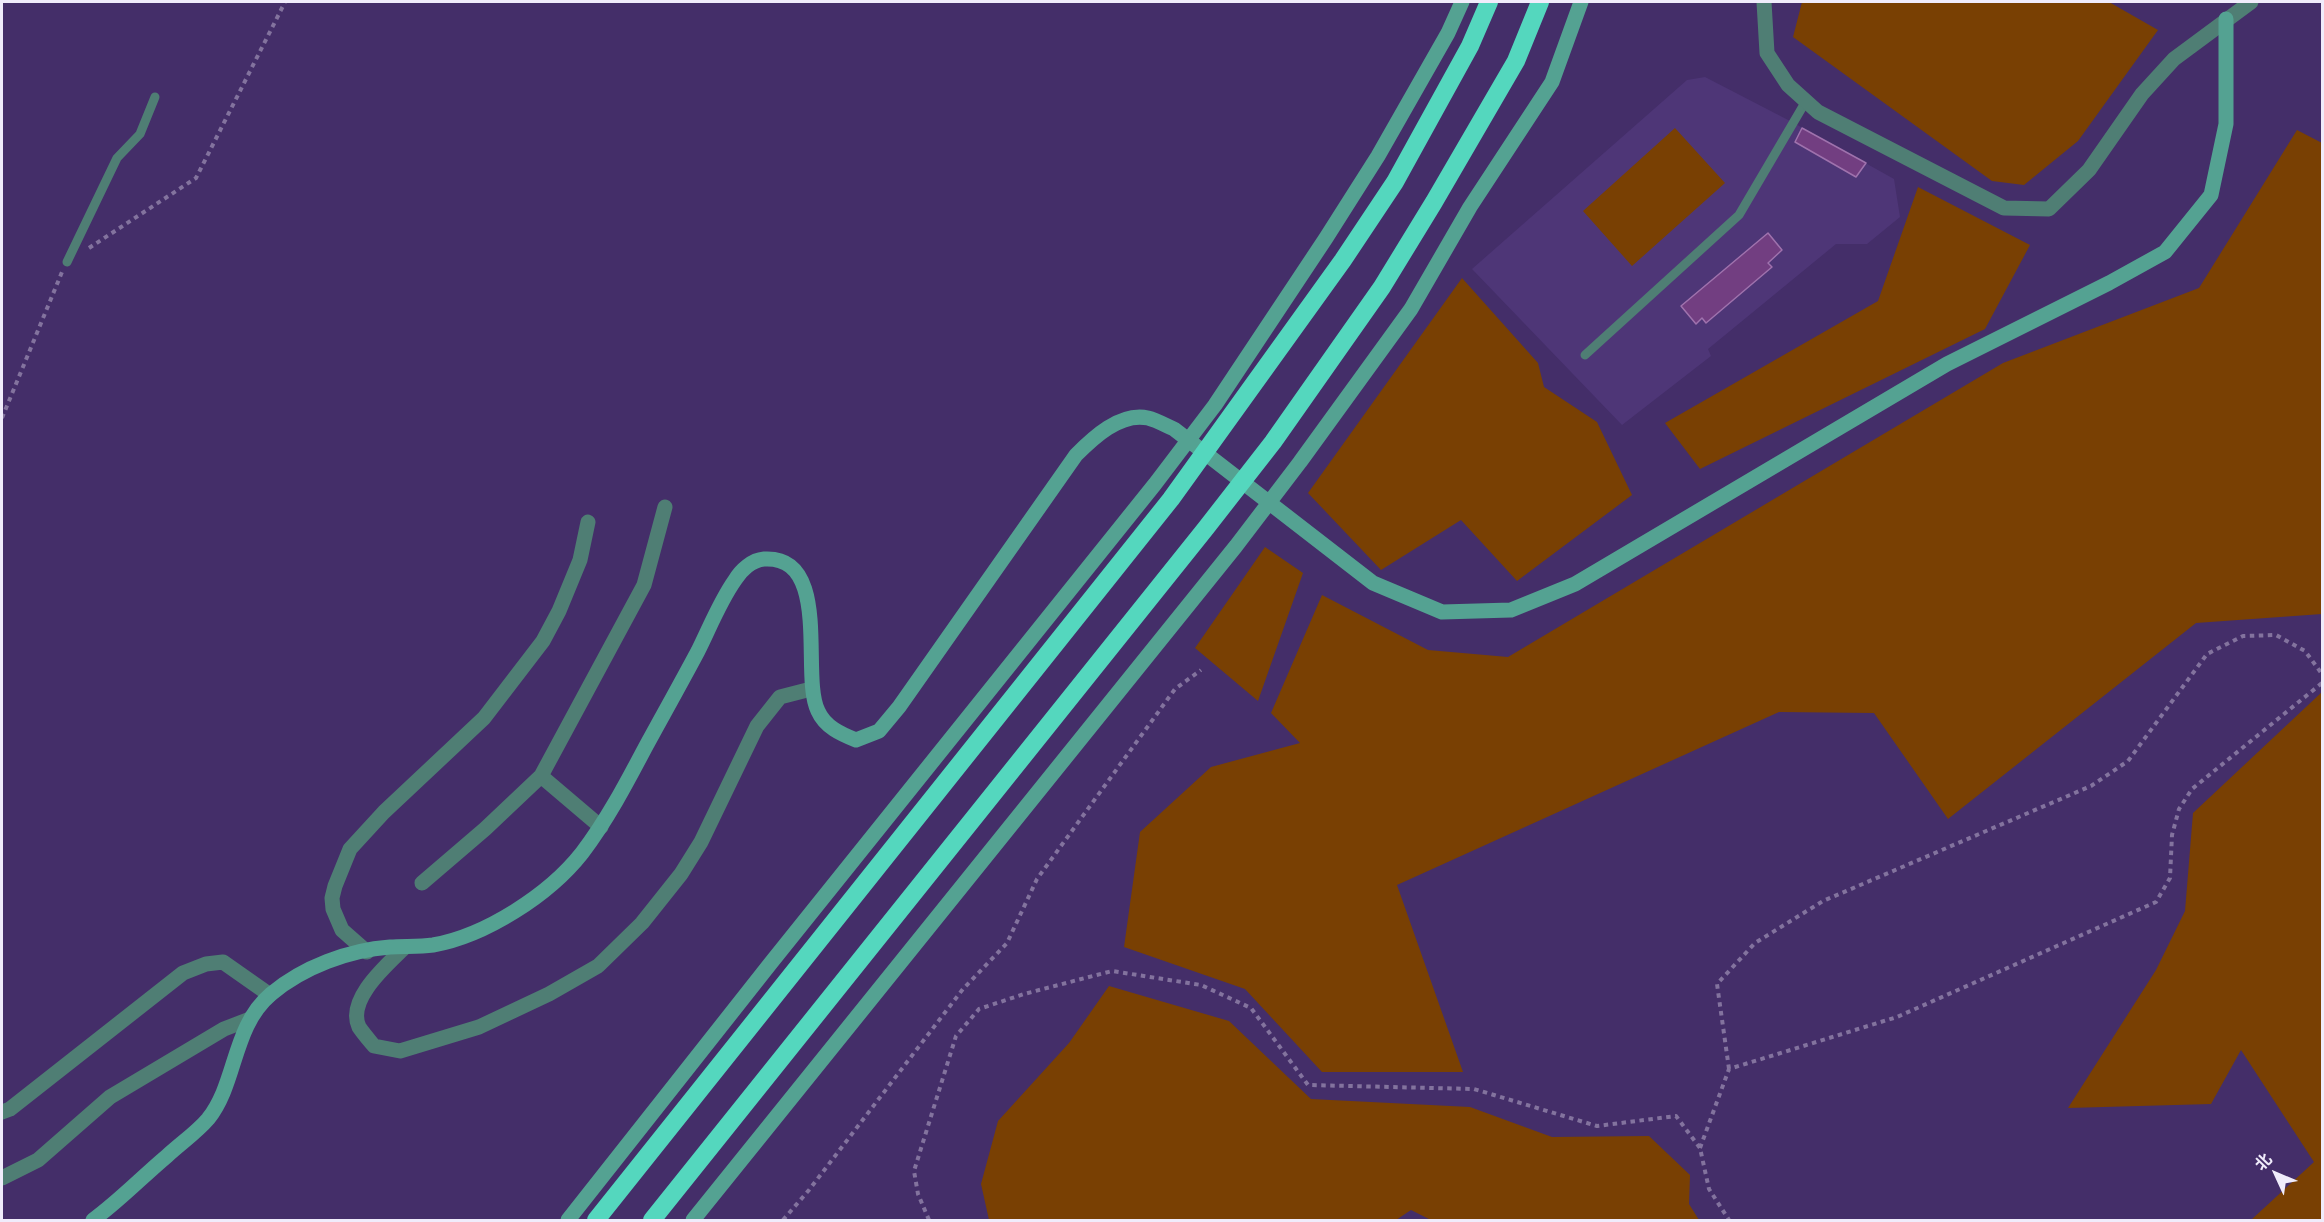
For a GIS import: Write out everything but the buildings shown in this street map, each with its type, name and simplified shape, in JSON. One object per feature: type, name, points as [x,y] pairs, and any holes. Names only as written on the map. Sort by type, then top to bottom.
[{"type":"highway","points":[[596,1221],[1030,677],[1205,453],[1343,260],[1395,182],[1470,46],[1489,2]]},
{"type":"highway","points":[[652,1221],[1273,442],[1382,287],[1516,61],[1540,2]]},
{"type":"street","points":[[568,1221],[1188,440],[1230,382],[1378,156],[1448,33],[1462,2]]},
{"type":"street","points":[[693,1221],[1269,503],[1411,309],[1470,207],[1552,82],[1581,2]]},
{"type":"street","points":[[1764,2],[1767,53],[1788,85],[1818,112],[2004,208],[2049,209],[2089,170],[2142,94],[2174,59],[2251,2]]},
{"type":"street","points":[[93,1221],[208,1119],[221,1095],[237,1048],[250,1019],[270,994],[320,964],[388,947],[405,948],[459,939],[518,909],[562,875],[580,856],[615,805],[736,578],[755,561],[777,560],[795,572],[802,582],[807,596],[812,646],[811,689],[818,713],[836,732],[856,740],[879,731],[929,665],[1076,455],[1096,435],[1122,420],[1146,417],[1174,429],[1373,583],[1442,612],[1511,610],[1575,584],[1947,364],[2109,283],[2165,252],[2211,195],[2226,123],[2226,19]]},
{"type":"street","points":[[422,883],[485,829],[541,776],[644,585],[665,507]]},
{"type":"street","points":[[367,952],[342,930],[333,909],[332,898],[335,886],[350,849],[384,812],[484,718],[543,641],[559,611],[580,560],[588,522]]},
{"type":"street","points":[[405,948],[377,975],[359,1000],[358,1025],[374,1046],[400,1051],[479,1028],[549,994],[598,966],[642,922],[681,874],[701,842],[757,726],[780,697],[811,689]]},
{"type":"street","points":[[541,776],[601,826]]},
{"type":"street","points":[[2,1112],[183,974],[206,964],[223,962],[270,994]]},
{"type":"street","points":[[2,1178],[38,1160],[110,1097],[224,1029],[250,1019]]},
{"type":"lane","points":[[67,262],[117,158],[140,134],[155,97]]},
{"type":"lane","points":[[1585,355],[1739,215],[1806,101]]},
{"type":"path","points":[[2,418],[67,262],[195,178],[285,2]]},
{"type":"path","points":[[1701,1148],[1729,1069],[1717,984],[1755,943],[1824,901],[2091,786],[2128,761],[2207,654],[2243,636],[2276,635],[2305,651],[2322,675]]},
{"type":"path","points":[[783,1221],[963,989],[1007,944],[1037,879],[1175,689],[1201,670]]},
{"type":"path","points":[[1729,1069],[1897,1017],[2156,902],[2170,878],[2172,836],[2179,809],[2192,789],[2322,683]]},
{"type":"path","points":[[929,1221],[918,1194],[914,1171],[956,1036],[980,1009],[1024,994],[1112,970],[1201,985],[1251,1008],[1308,1084],[1474,1089],[1597,1126],[1676,1116],[1701,1148],[1709,1189],[1729,1221]]},
{"type":"shaded area","points":[[1802,2],[2109,2],[2158,30],[2078,141],[2024,185],[1992,181],[1793,37]]},
{"type":"shaded area","points":[[1705,77],[1894,179],[1900,217],[1867,244],[1836,244],[1708,349],[1711,356],[1622,425],[1472,269],[1687,80]]},
{"type":"shaded area","points":[[1675,128],[1725,183],[1632,266],[1583,211]]},
{"type":"shaded area","points":[[2297,130],[2322,143],[2322,614],[2196,623],[1948,819],[1874,713],[1779,712],[1397,885],[1463,1072],[1322,1072],[1245,989],[1124,947],[1140,832],[1211,767],[1300,743],[1271,713],[1322,595],[1428,650],[1508,657],[2003,363],[2199,288]]},
{"type":"shaded area","points":[[1918,187],[2030,245],[1985,329],[1700,469],[1665,423],[1878,301]]},
{"type":"shaded area","points":[[1462,278],[1538,363],[1544,387],[1597,422],[1632,495],[1517,581],[1461,520],[1381,570],[1308,493]]},
{"type":"shaded area","points":[[1265,547],[1303,573],[1258,701],[1195,648]]},
{"type":"shaded area","points":[[2322,692],[2322,1220],[2251,1220],[2314,1162],[2241,1050],[2211,1104],[2068,1108],[2156,970],[2185,911],[2193,813]]},
{"type":"shaded area","points":[[1109,986],[1229,1021],[1311,1099],[1470,1107],[1552,1137],[1649,1136],[1690,1175],[1689,1204],[1699,1220],[1431,1220],[1411,1210],[1396,1220],[989,1220],[981,1184],[998,1121],[1069,1043]]}]
